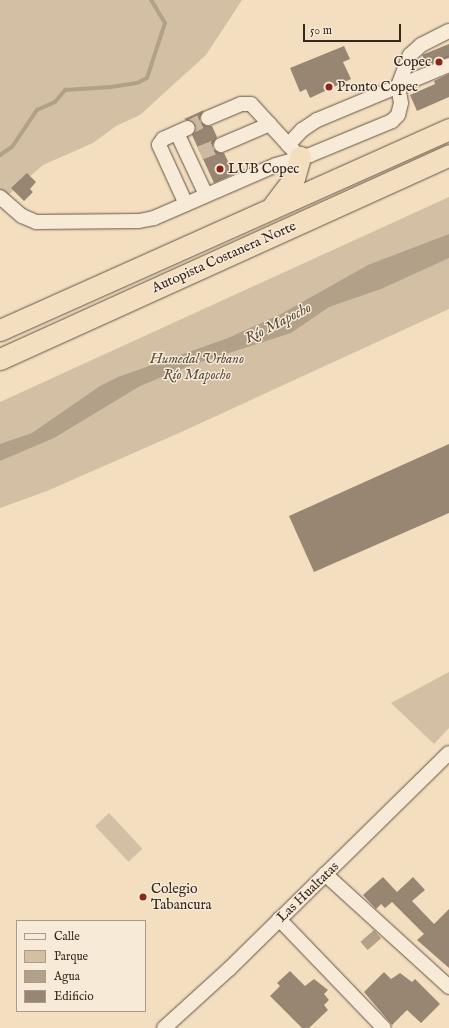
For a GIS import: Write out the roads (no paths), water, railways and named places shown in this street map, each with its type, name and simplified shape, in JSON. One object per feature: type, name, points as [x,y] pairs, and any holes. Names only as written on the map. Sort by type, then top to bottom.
[{"type":"highway","name":"Autopista Costanera Norte","points":[[0,330],[449,129]]},
{"type":"highway","points":[[268,211],[288,189],[294,151]]},
{"type":"highway","name":"Autopista Costanera Norte","points":[[0,359],[449,155]]},
{"type":"street","points":[[0,197],[22,216],[44,222],[139,221],[154,218],[276,165],[294,151],[392,122],[398,115],[401,103],[398,86],[414,50],[449,31]]},
{"type":"street","points":[[294,151],[302,130],[317,120],[449,65]]},
{"type":"street","points":[[208,118],[249,103],[294,151]]},
{"type":"street","points":[[221,145],[270,124]]},
{"type":"street","points":[[186,204],[159,145],[163,139],[183,130],[195,156],[206,195]]},
{"type":"street","name":"Las Hualtatas","points":[[164,1028],[449,754]]},
{"type":"street","points":[[325,874],[449,987]]},
{"type":"street","points":[[279,919],[384,1028]]},
{"type":"water","name":"Río Mapocho","points":[[449,234],[449,258],[381,289],[329,307],[291,333],[189,366],[140,386],[54,438],[0,461],[0,444],[32,433],[100,386],[118,377],[228,338],[281,314],[368,265]]},
{"type":"water","points":[[374,930],[381,938],[368,950],[360,942]]},
{"type":"waterway","points":[[0,155],[12,147],[37,110],[55,102],[65,90],[111,87],[137,83],[147,78],[165,23],[151,0]]},
{"type":"tunnel","points":[[188,128],[208,118]]},
{"type":"tunnel","points":[[200,153],[221,145]]},
{"type":"place","name":"Copec","points":[[439,62]]},
{"type":"place","name":"Pronto Copec","points":[[329,87]]},
{"type":"place","name":"LUB Copec","points":[[220,169]]},
{"type":"place","name":"Colegio Tabancura","points":[[143,897]]},
{"type":"park label","name":"Humedal Urbano Río Mapocho","points":[[197,368]]}]
